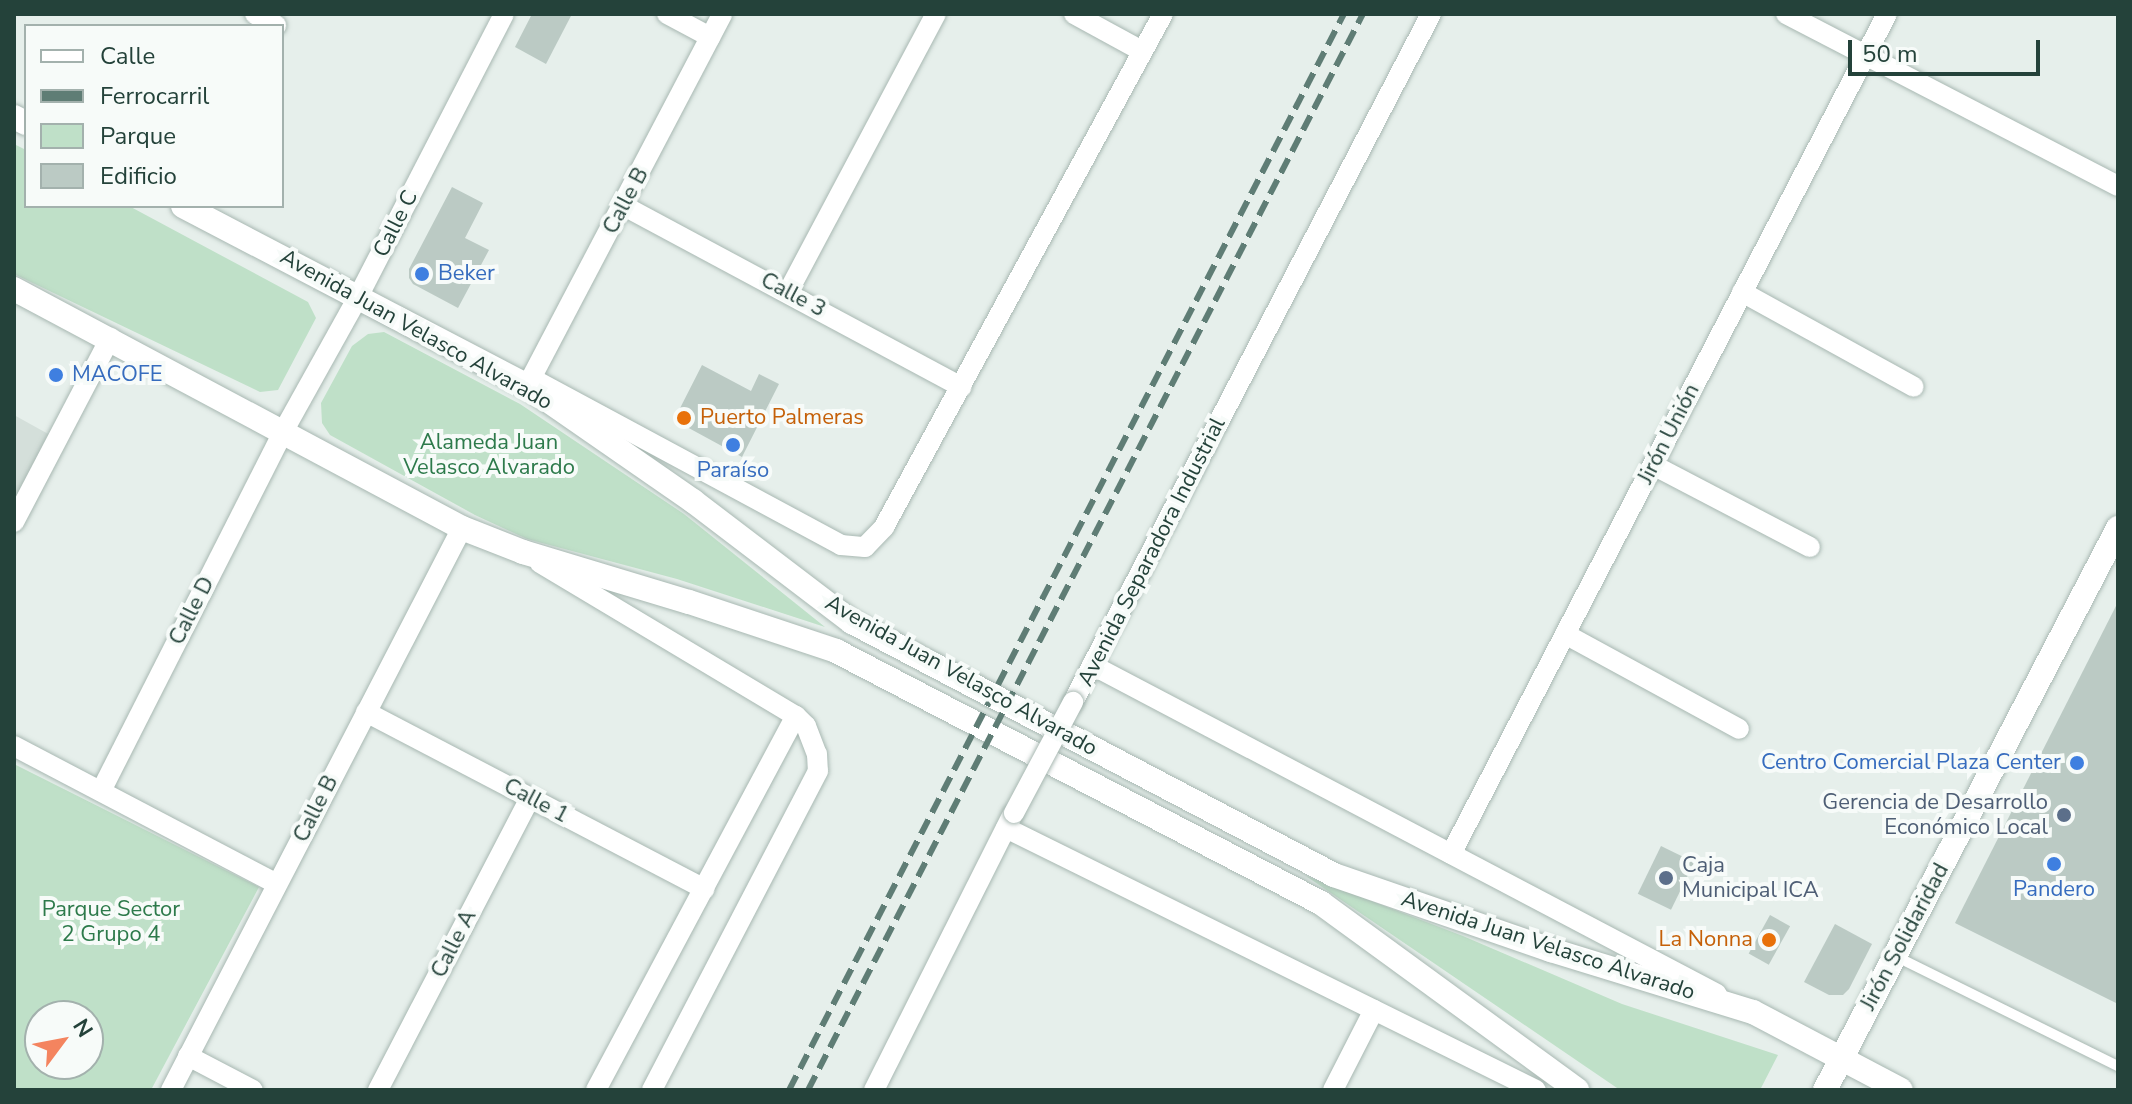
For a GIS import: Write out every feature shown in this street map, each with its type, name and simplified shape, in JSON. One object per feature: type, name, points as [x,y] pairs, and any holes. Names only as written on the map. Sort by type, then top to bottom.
[{"type":"main road","name":"Avenida Juan Velasco Alvarado","points":[[187,208],[529,382],[852,622],[1334,875],[1551,950],[1753,1012],[1901,1090]]},
{"type":"main road","name":"Avenida Juan Velasco Alvarado","points":[[14,289],[462,528],[523,552],[836,651],[1321,903],[1577,1090]]},
{"type":"main road","name":"Jirón Solidaridad","points":[[1825,1090],[2118,528]]},
{"type":"street","points":[[255,14],[272,24]]},
{"type":"street","name":"Calle C","points":[[283,432],[358,297],[504,14]]},
{"type":"street","points":[[667,14],[710,37]]},
{"type":"street","name":"Calle B","points":[[529,382],[722,14]]},
{"type":"street","points":[[788,292],[936,14]]},
{"type":"street","points":[[1074,14],[1142,51]]},
{"type":"street","points":[[961,387],[1163,14]]},
{"type":"street","name":"Avenida Separadora Industrial","points":[[874,1090],[1010,820],[1431,14]]},
{"type":"street","points":[[1786,14],[2118,186]]},
{"type":"street","name":"Jirón Unión","points":[[1451,854],[1887,14]]},
{"type":"street","name":"Calle 3","points":[[624,206],[961,387]]},
{"type":"street","points":[[1742,292],[1914,387]]},
{"type":"street","points":[[14,522],[110,338]]},
{"type":"street","name":"Avenida Juan Velasco Alvarado","points":[[529,382],[841,545],[865,547],[884,527],[961,387]]},
{"type":"street","name":"Calle D","points":[[101,791],[283,432]]},
{"type":"street","points":[[1653,465],[1810,547]]},
{"type":"street","name":"Calle B","points":[[171,1090],[462,528]]},
{"type":"street","name":"Avenida Juan Velasco Alvarado","points":[[523,552],[796,716]]},
{"type":"street","points":[[1565,634],[1739,729]]},
{"type":"street","name":"Avenida Juan Velasco Alvarado","points":[[1092,665],[1753,1012]]},
{"type":"street","name":"Calle 1","points":[[366,712],[705,889]]},
{"type":"street","points":[[596,1090],[796,716],[813,739],[818,771],[652,1090]]},
{"type":"street","points":[[14,746],[277,884]]},
{"type":"street","name":"Calle A","points":[[378,1090],[530,798]]},
{"type":"street","points":[[1010,820],[1374,1010],[1536,1090]]},
{"type":"street","points":[[1333,1090],[1374,1010]]},
{"type":"street","points":[[188,1056],[253,1090]]},
{"type":"lane","points":[[1895,956],[2118,1066]]},
{"type":"shaded area","points":[[14,415],[50,435],[14,501]]},
{"type":"green space","points":[[14,144],[24,149],[24,208],[133,208],[308,302],[316,318],[278,390],[260,392],[14,274]]},
{"type":"green space","name":"Alameda Juan Velasco Alvarado","points":[[384,332],[520,404],[684,514],[825,627],[677,579],[527,539],[475,515],[330,435],[322,423],[321,403],[352,346],[368,334]]},
{"type":"green space","name":"Parque Sector 2 Grupo 4","points":[[14,764],[259,887],[151,1090],[14,1090]]},
{"type":"green space","points":[[1306,876],[1463,936],[1622,1004],[1778,1055],[1760,1090],[1620,1090]]},
{"type":"building","points":[[532,14],[572,14],[546,64],[515,47]]},
{"type":"building","points":[[452,187],[483,203],[465,238],[489,250],[458,308],[413,284],[409,278],[409,269]]},
{"type":"building","points":[[702,365],[751,391],[759,374],[779,384],[742,457],[674,420]]},
{"type":"building","name":"Centro Comercial Plaza Center","points":[[2118,602],[2118,1004],[1955,923]]},
{"type":"building","name":"Caja Municipal ICA","points":[[1661,846],[1694,862],[1671,910],[1638,894]]},
{"type":"building","name":"La Nonna","points":[[1770,915],[1790,926],[1769,965],[1749,953]]},
{"type":"building","points":[[1835,924],[1872,944],[1843,995],[1829,995],[1804,982]]},
{"type":"railway","points":[[789,1090],[1344,14]]},
{"type":"railway","points":[[808,1090],[1363,14]]},
{"type":"place","name":"Beker","points":[[422,274]]},
{"type":"place","name":"MACOFE","points":[[56,375]]},
{"type":"place","name":"Puerto Palmeras","points":[[684,418]]},
{"type":"place","name":"Paraíso","points":[[733,445]]},
{"type":"place","name":"Centro Comercial Plaza Center","points":[[2077,763]]},
{"type":"place","name":"Gerencia de Desarrollo Económico Local","points":[[2064,815]]},
{"type":"place","name":"Pandero","points":[[2054,864]]},
{"type":"place","name":"Caja Municipal ICA","points":[[1666,878]]},
{"type":"place","name":"La Nonna","points":[[1769,940]]}]
